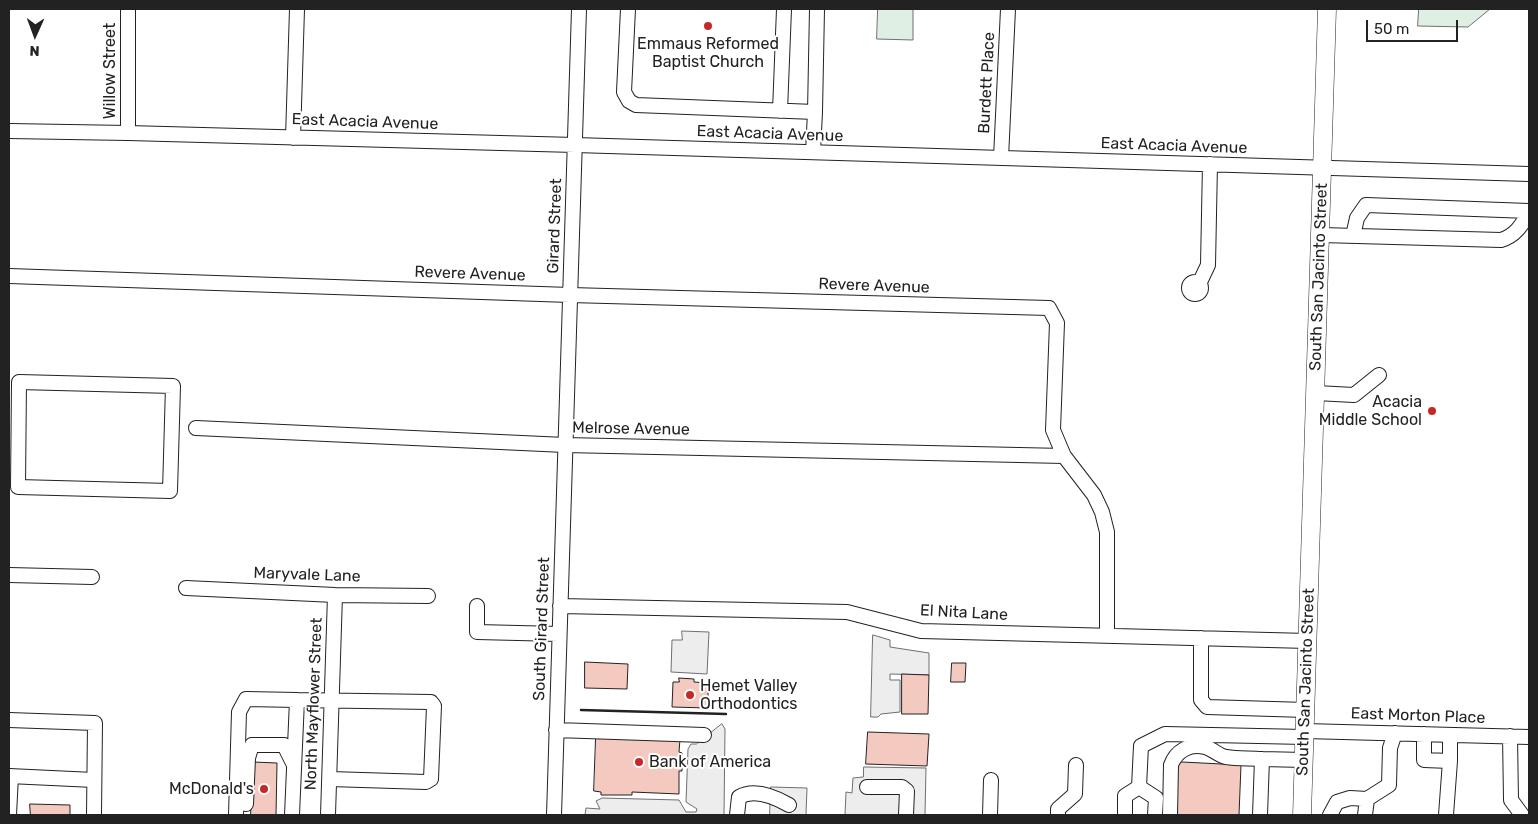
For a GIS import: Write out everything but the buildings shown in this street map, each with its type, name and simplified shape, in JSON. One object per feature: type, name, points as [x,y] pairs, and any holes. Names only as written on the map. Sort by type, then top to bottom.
[{"type":"main road","name":"South San Jacinto Street","points":[[1302,815],[1328,9]]},
{"type":"street","name":"Willow Street","points":[[128,9],[128,133]]},
{"type":"street","points":[[293,138],[297,9]]},
{"type":"street","name":"Girard Street","points":[[565,445],[579,9]]},
{"type":"street","points":[[628,9],[624,92],[629,100],[636,105],[815,112]]},
{"type":"street","points":[[780,111],[784,9]]},
{"type":"street","points":[[813,152],[817,9]]},
{"type":"street","name":"Burdett Place","points":[[1001,158],[1008,9]]},
{"type":"street","name":"East Acacia Avenue","points":[[9,131],[575,145],[1529,174]]},
{"type":"street","points":[[1199,284],[1208,265],[1210,164]]},
{"type":"street","points":[[1321,236],[1501,240],[1510,238],[1521,227],[1529,212],[1366,205],[1357,218],[1353,236]]},
{"type":"street","name":"Revere Avenue","points":[[9,276],[570,295],[1049,308],[1057,322],[1053,430],[1064,456]]},
{"type":"street","points":[[1316,393],[1354,395],[1379,375]]},
{"type":"street","points":[[19,382],[173,386],[170,491],[18,487],[13,424],[19,382]]},
{"type":"street","name":"Melrose Avenue","points":[[196,428],[565,445],[1064,456]]},
{"type":"street","name":"South Girard Street","points":[[554,815],[565,445]]},
{"type":"street","points":[[1064,456],[1094,494],[1102,512],[1107,532],[1108,635]]},
{"type":"street","points":[[9,575],[92,576]]},
{"type":"street","name":"Maryvale Lane","points":[[186,588],[428,596]]},
{"type":"street","name":"North Mayflower Street","points":[[328,815],[335,594]]},
{"type":"street","points":[[477,606],[477,632],[559,634]]},
{"type":"street","name":"El Nita Lane","points":[[560,606],[847,612],[921,631],[1308,641]]},
{"type":"street","points":[[1202,638],[1201,700],[1207,707],[1306,710]]},
{"type":"street","points":[[237,815],[239,712],[246,699],[431,702],[434,706],[431,779],[426,782],[330,778]]},
{"type":"street","points":[[292,815],[297,700]]},
{"type":"street","points":[[9,720],[95,723],[94,815]]},
{"type":"street","points":[[556,730],[704,735]]},
{"type":"street","points":[[1330,815],[1337,802],[1350,798],[1367,799],[1388,785],[1390,748],[1395,733]]},
{"type":"street","name":"East Morton Place","points":[[1140,787],[1141,746],[1165,734],[1395,733],[1529,737]]},
{"type":"street","points":[[1424,734],[1424,760],[1450,761]]},
{"type":"street","points":[[1446,815],[1450,734]]},
{"type":"street","points":[[1510,736],[1511,800],[1522,815]]},
{"type":"street","points":[[237,815],[246,804],[248,758],[252,745],[284,746],[294,766]]},
{"type":"street","points":[[1170,815],[1171,765],[1174,758],[1183,749],[1205,747],[1224,757],[1304,760]]},
{"type":"street","points":[[1260,815],[1262,758]]},
{"type":"street","points":[[1058,815],[1058,809],[1075,794],[1076,765]]},
{"type":"street","points":[[10,815],[10,776],[94,780]]},
{"type":"street","points":[[990,815],[991,780]]},
{"type":"street","points":[[866,787],[902,787],[907,791],[906,815]]},
{"type":"street","points":[[1125,815],[1125,796],[1140,787],[1156,798],[1155,815]]},
{"type":"street","points":[[737,815],[739,797],[744,794],[762,794],[776,798],[789,806]]},
{"type":"street","points":[[1365,815],[1367,799]]},
{"type":"green space","points":[[878,9],[913,9],[913,40],[877,39]]},
{"type":"green space","points":[[1419,9],[1490,9],[1468,27],[1418,26]]},
{"type":"shaded area","points":[[682,631],[709,632],[707,674],[671,672],[672,640],[682,640]]},
{"type":"shaded area","points":[[873,635],[890,640],[890,647],[929,653],[929,675],[890,674],[890,680],[900,680],[900,712],[881,714],[878,717],[871,717]]},
{"type":"shaded area","points":[[722,724],[725,729],[724,815],[585,815],[586,808],[600,809],[596,801],[602,798],[679,800],[686,812],[696,812],[697,809],[686,802],[688,749],[691,744],[696,744]]},
{"type":"shaded area","points":[[864,767],[926,768],[925,815],[845,815],[846,792],[852,793],[853,778],[863,777]]},
{"type":"shaded area","points":[[771,787],[807,788],[806,815],[770,815]]},
{"type":"wall","points":[[581,710],[726,714]]},
{"type":"place","name":"Emmaus Reformed Baptist Church","points":[[708,26]]},
{"type":"place","name":"Acacia Middle School","points":[[1432,411]]},
{"type":"place","name":"Hemet Valley Orthodontics","points":[[690,695]]},
{"type":"place","name":"Bank of America","points":[[639,762]]},
{"type":"place","name":"McDonald's","points":[[264,789]]}]
